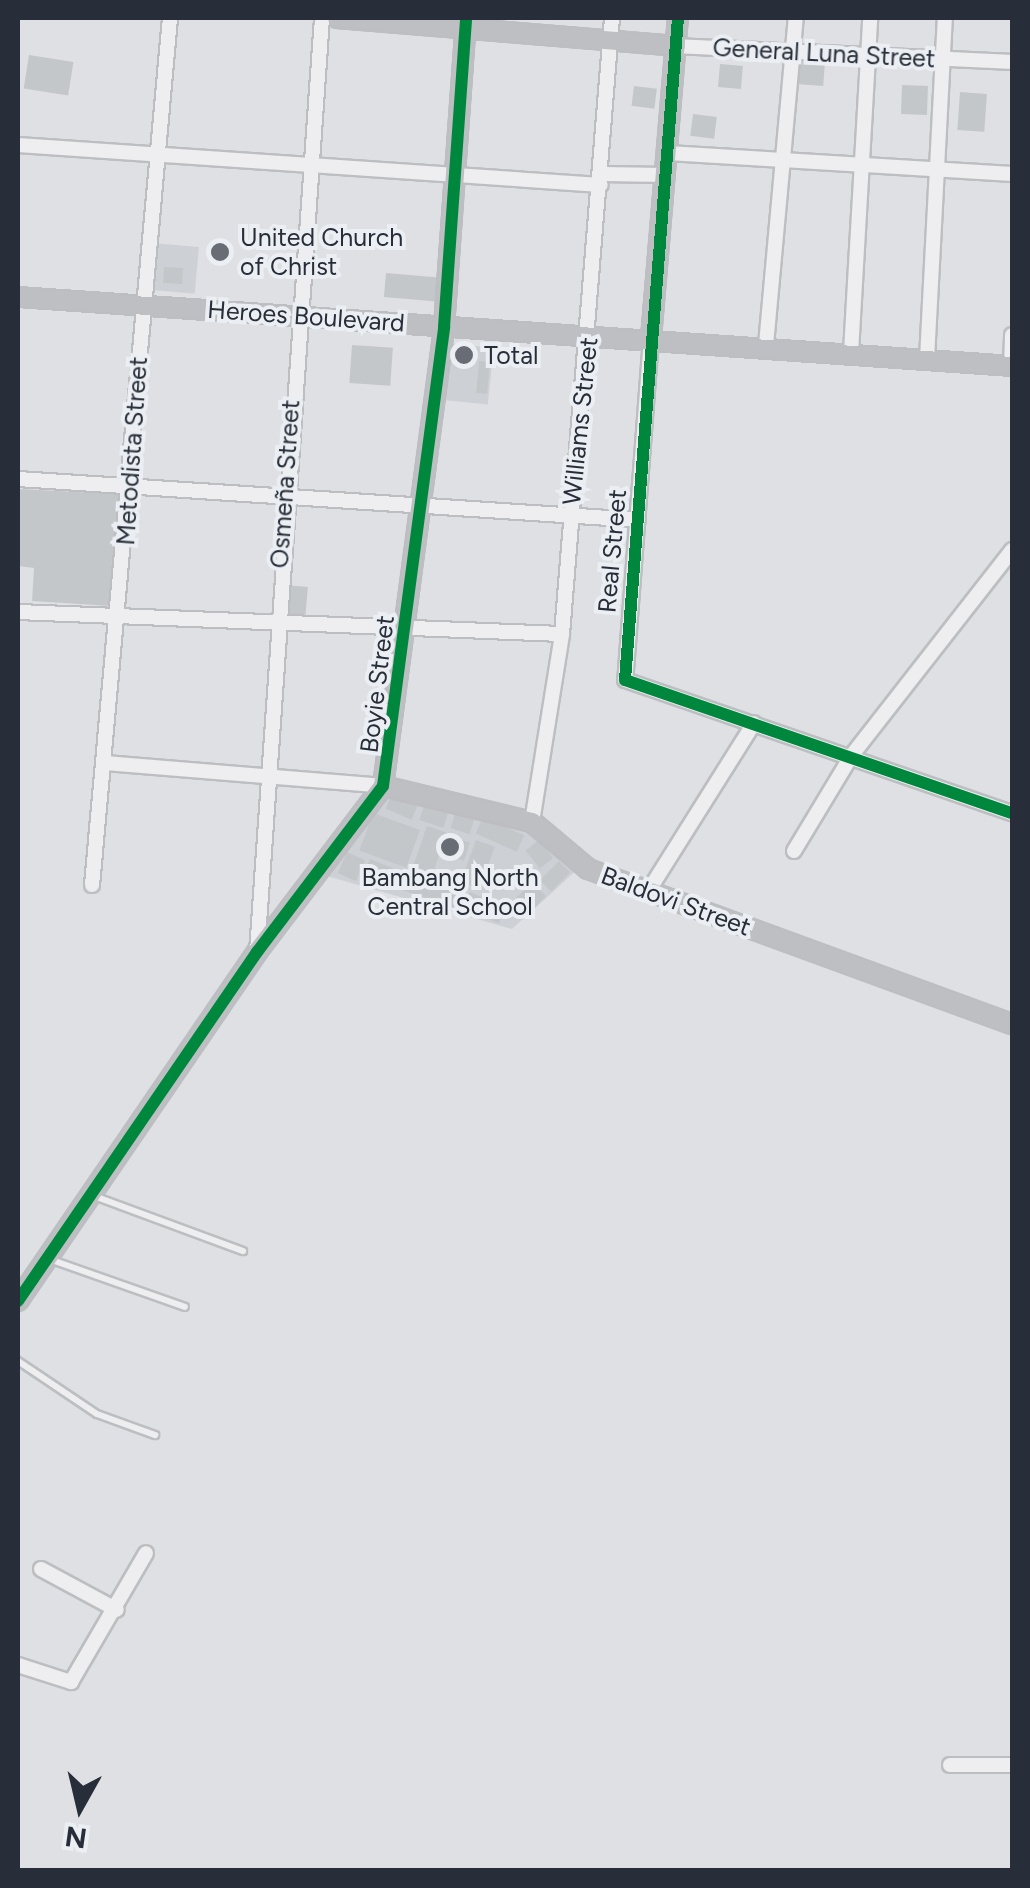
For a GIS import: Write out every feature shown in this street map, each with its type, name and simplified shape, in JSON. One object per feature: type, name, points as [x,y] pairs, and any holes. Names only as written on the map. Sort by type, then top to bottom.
[{"type":"street","name":"Metodista Street","points":[[92,885],[106,763],[170,18]]},
{"type":"street","name":"Osmeña Street","points":[[257,952],[283,492],[322,18]]},
{"type":"street","name":"General Luna Street","points":[[336,18],[465,24],[676,46],[1012,62]]},
{"type":"street","name":"Williams Street","points":[[532,822],[562,634],[570,510],[590,335],[612,18]]},
{"type":"street","name":"Real Street","points":[[678,18],[624,680],[1012,813]]},
{"type":"street","points":[[766,345],[780,159],[796,18]]},
{"type":"street","points":[[851,352],[870,18]]},
{"type":"street","points":[[927,359],[945,18]]},
{"type":"street","name":"Boyie Street","points":[[18,1301],[257,952],[383,786],[408,628],[444,327],[465,24]]},
{"type":"street","points":[[18,145],[602,180],[666,176]]},
{"type":"street","points":[[668,153],[1012,174]]},
{"type":"street","name":"Heroes Boulevard","points":[[18,296],[444,327],[766,345],[1012,366]]},
{"type":"street","points":[[1012,335],[1012,366]]},
{"type":"street","points":[[18,479],[570,510],[638,520]]},
{"type":"street","points":[[794,851],[852,755],[1012,550]]},
{"type":"street","points":[[18,612],[276,619],[562,634]]},
{"type":"street","points":[[649,890],[754,724]]},
{"type":"street","name":"Baldovi Street","points":[[106,763],[383,786],[532,822],[588,869],[1012,1024]]},
{"type":"street","points":[[18,1665],[71,1682],[117,1610],[146,1553]]},
{"type":"street","points":[[41,1569],[117,1610]]},
{"type":"street","points":[[950,1765],[1012,1765]]},
{"type":"lane","points":[[90,1195],[242,1252]]},
{"type":"lane","points":[[46,1258],[185,1306]]},
{"type":"lane","points":[[18,1361],[97,1414],[155,1434]]},
{"type":"shaded area","points":[[153,243],[199,247],[195,294],[149,290]]},
{"type":"shaded area","points":[[447,343],[494,348],[488,405],[441,400]]},
{"type":"shaded area","name":"Bambang North Central School","points":[[386,790],[529,827],[579,868],[512,929],[327,876]]},
{"type":"building","points":[[29,55],[73,62],[68,96],[24,89]]},
{"type":"building","points":[[797,60],[825,62],[823,86],[795,84]]},
{"type":"building","points":[[720,64],[743,66],[741,89],[718,87]]},
{"type":"building","points":[[902,85],[928,86],[927,115],[901,114]]},
{"type":"building","points":[[634,86],[657,89],[654,109],[632,106]]},
{"type":"building","points":[[960,92],[987,94],[984,132],[957,130]]},
{"type":"building","points":[[693,114],[717,117],[714,139],[690,136]]},
{"type":"building","points":[[164,267],[183,268],[182,284],[163,283]]},
{"type":"building","points":[[386,273],[439,278],[437,302],[384,297]]},
{"type":"building","points":[[352,345],[393,348],[390,386],[349,383]]},
{"type":"building","name":"Total","points":[[452,347],[478,349],[477,363],[451,361]]},
{"type":"building","points":[[479,361],[490,362],[487,394],[476,393]]},
{"type":"building","points":[[18,489],[120,494],[111,606],[32,601],[34,568],[18,566]]},
{"type":"building","points":[[284,585],[308,587],[305,617],[281,615]]},
{"type":"building","points":[[392,794],[418,805],[412,820],[386,809]]},
{"type":"building","points":[[425,803],[449,811],[443,828],[419,820]]},
{"type":"building","points":[[457,808],[476,814],[470,834],[451,828]]},
{"type":"building","points":[[373,813],[420,830],[406,868],[359,851]]},
{"type":"building","points":[[483,817],[524,835],[517,852],[476,833]]},
{"type":"building","points":[[427,826],[447,833],[432,877],[412,870]]},
{"type":"building","points":[[453,837],[470,843],[464,861],[447,855]]},
{"type":"building","points":[[476,840],[495,847],[479,889],[461,882]]},
{"type":"building","points":[[539,840],[553,858],[540,869],[526,850]]},
{"type":"building","points":[[347,852],[365,860],[356,881],[338,873]]},
{"type":"building","points":[[370,859],[405,873],[399,888],[364,874]]},
{"type":"building","points":[[559,861],[570,872],[551,891],[540,880]]},
{"type":"building","points":[[408,873],[461,891],[455,908],[402,890]]},
{"type":"building","points":[[532,882],[546,896],[530,912],[516,898]]},
{"type":"building","points":[[470,892],[506,908],[499,923],[463,908]]},
{"type":"cycle path","points":[[18,1301],[257,952],[383,786],[444,327],[466,18]]},
{"type":"cycle path","points":[[678,18],[625,680],[1012,813]]},
{"type":"place","name":"United Church of Christ","points":[[220,252]]},
{"type":"place","name":"Total","points":[[464,355]]},
{"type":"place","name":"Bambang North Central School","points":[[450,847]]}]
